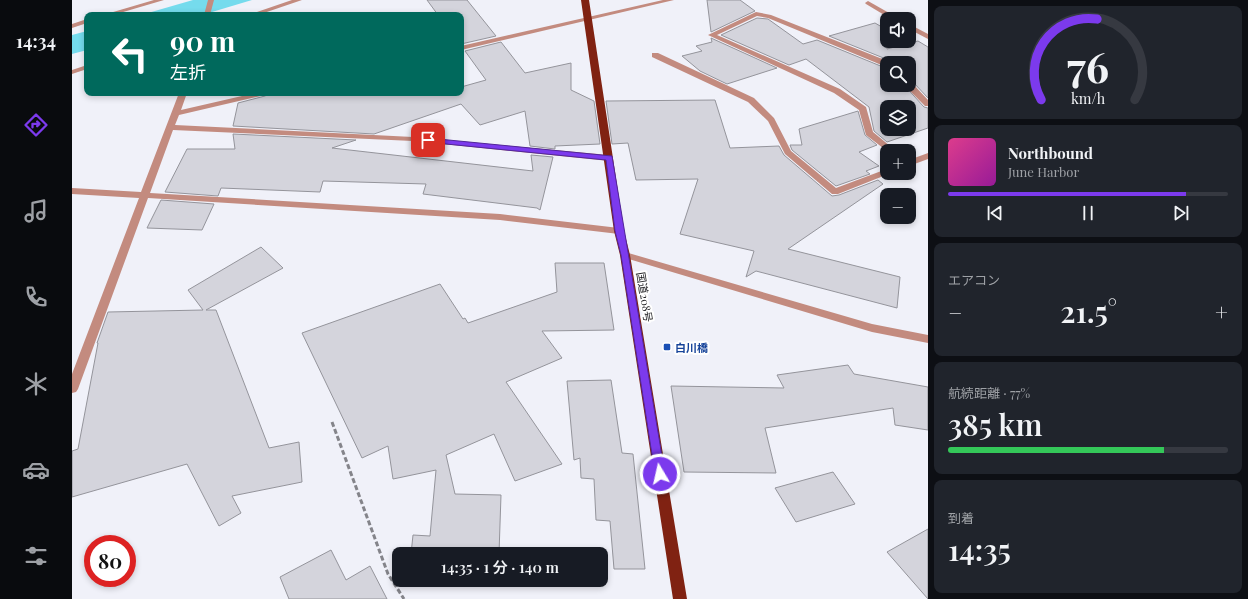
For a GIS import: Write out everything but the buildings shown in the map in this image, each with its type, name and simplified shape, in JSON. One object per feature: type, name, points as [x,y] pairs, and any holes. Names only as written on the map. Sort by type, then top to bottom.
[{"type":"highway","name":"国道208号","points":[[585,0],[619,231],[625,255],[680,599]]},
{"type":"street","points":[[117,12],[161,0]]},
{"type":"street","points":[[208,12],[211,0]]},
{"type":"street","points":[[261,12],[299,0]]},
{"type":"street","points":[[464,47],[672,0]]},
{"type":"street","points":[[868,3],[884,12]]},
{"type":"street","points":[[880,61],[769,16],[756,14],[711,35],[837,91],[863,109],[869,133],[883,144]]},
{"type":"street","points":[[72,26],[84,22]]},
{"type":"street","points":[[916,30],[928,37]]},
{"type":"street","points":[[655,55],[751,100],[771,120],[788,152],[835,192],[880,175]]},
{"type":"street","points":[[72,72],[84,68]]},
{"type":"street","points":[[916,92],[928,104]]},
{"type":"street","points":[[72,389],[146,196],[182,96]]},
{"type":"street","points":[[176,113],[252,96]]},
{"type":"street","points":[[171,127],[413,139],[609,158]]},
{"type":"street","points":[[916,160],[928,156]]},
{"type":"street","points":[[72,191],[500,217],[619,231]]},
{"type":"street","points":[[625,255],[872,328],[928,339]]},
{"type":"path","points":[[332,422],[388,574],[404,599]]},
{"type":"water","points":[[193,0],[252,0],[212,12],[151,12]]},
{"type":"water","points":[[84,32],[84,51],[72,54],[72,35]]},
{"type":"place","name":"白川橋","points":[[667,347]]},
{"type":"route","points":[[428,140],[609,158],[619,231],[625,255],[660,474]]}]
